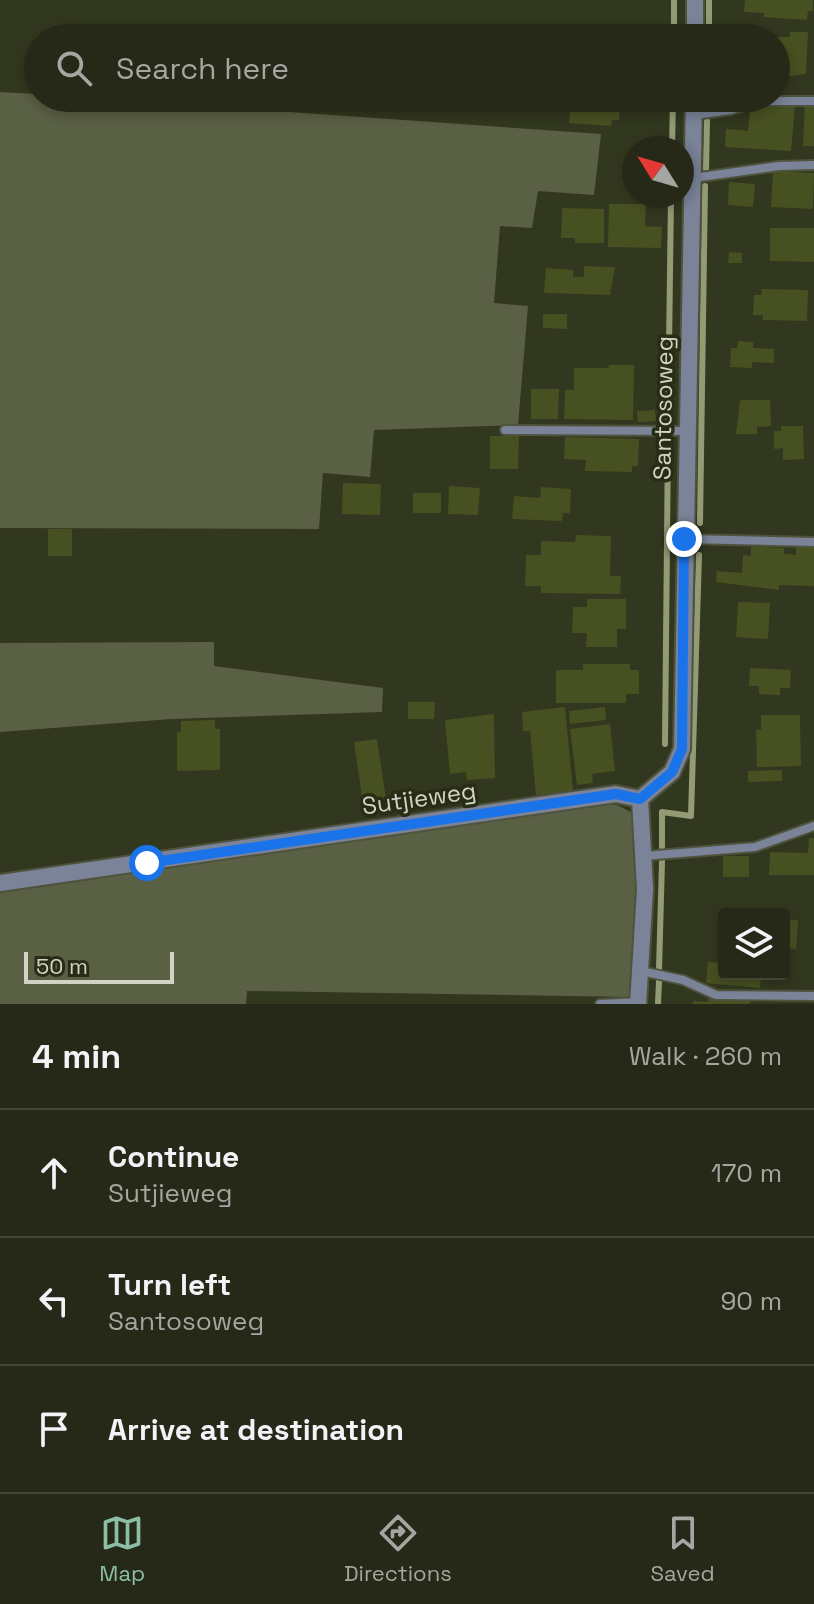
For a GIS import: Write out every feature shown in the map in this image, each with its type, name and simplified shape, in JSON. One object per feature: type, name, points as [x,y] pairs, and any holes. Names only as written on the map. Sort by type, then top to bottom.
[{"type":"street","points":[[695,0],[695,24]]},
{"type":"street","name":"Santosoweg","points":[[693,136],[694,112]]},
{"type":"street","name":"Santosoweg","points":[[640,799],[672,772],[682,749],[691,208]]},
{"type":"street","name":"Sutjieweg","points":[[0,883],[616,794],[640,799]]},
{"type":"street","points":[[638,1003],[644,856],[640,799]]},
{"type":"lane","points":[[790,101],[814,101]]},
{"type":"lane","points":[[694,178],[779,166],[814,165]]},
{"type":"lane","points":[[505,430],[687,431]]},
{"type":"lane","points":[[684,539],[814,542]]},
{"type":"lane","points":[[644,856],[755,847],[814,826]]},
{"type":"lane","points":[[640,971],[683,980],[716,995],[814,996]]},
{"type":"lane","points":[[600,1004],[638,1003]]},
{"type":"green space","points":[[0,92],[24,93],[24,112],[289,112],[601,134],[594,195],[538,191],[532,228],[500,226],[494,303],[528,306],[518,425],[374,430],[370,477],[323,473],[319,529],[0,528]]},
{"type":"green space","points":[[214,642],[214,666],[383,688],[382,712],[171,719],[0,732],[0,643]]},
{"type":"green space","points":[[601,804],[617,805],[633,813],[639,890],[630,997],[247,991],[246,1004],[0,1004],[0,893]]},
{"type":"building","points":[[745,0],[813,0],[813,11],[808,11],[807,20],[763,17],[764,13],[744,12]]},
{"type":"building","points":[[790,32],[808,32],[806,74],[790,76]]},
{"type":"building","points":[[805,102],[814,102],[814,146],[803,146]]},
{"type":"building","points":[[790,106],[795,106],[791,151],[725,147],[726,129],[748,131],[750,112],[790,112]]},
{"type":"building","points":[[570,112],[619,112],[619,120],[612,120],[611,126],[569,123]]},
{"type":"building","points":[[773,171],[814,173],[813,209],[771,207]]},
{"type":"building","points":[[729,182],[755,184],[753,207],[728,205]]},
{"type":"building","points":[[609,204],[622,204],[622,208],[646,208],[645,226],[662,227],[661,248],[608,247]]},
{"type":"building","points":[[562,208],[604,209],[604,243],[575,243],[575,238],[561,238]]},
{"type":"building","points":[[770,228],[814,228],[814,262],[770,261]]},
{"type":"building","points":[[729,252],[742,253],[742,263],[728,263]]},
{"type":"building","points":[[584,266],[615,267],[610,295],[544,293],[546,268],[573,270],[573,277],[584,277]]},
{"type":"building","points":[[762,289],[808,290],[807,321],[763,320],[763,315],[753,315],[754,295],[761,295]]},
{"type":"building","points":[[543,314],[567,314],[567,329],[543,328]]},
{"type":"building","points":[[738,341],[753,342],[753,348],[774,349],[774,363],[752,362],[752,368],[730,367],[731,348],[737,348]]},
{"type":"building","points":[[608,365],[634,365],[633,420],[564,419],[565,390],[574,390],[574,368],[609,368]]},
{"type":"building","points":[[531,389],[559,389],[558,419],[531,419]]},
{"type":"building","points":[[740,400],[770,400],[771,426],[757,427],[757,434],[736,434]]},
{"type":"building","points":[[655,410],[656,421],[638,422],[637,411]]},
{"type":"building","points":[[781,426],[803,426],[804,459],[783,460],[783,448],[774,449],[774,431],[781,431]]},
{"type":"building","points":[[490,436],[519,436],[518,469],[490,469]]},
{"type":"building","points":[[565,437],[639,439],[638,466],[632,466],[632,472],[585,471],[586,460],[564,459]]},
{"type":"building","points":[[343,483],[381,484],[380,515],[342,514]]},
{"type":"building","points":[[449,486],[480,488],[478,515],[448,514]]},
{"type":"building","points":[[541,487],[571,489],[570,513],[563,513],[562,521],[512,519],[514,496],[540,498]]},
{"type":"building","points":[[413,493],[441,493],[441,513],[413,513]]},
{"type":"building","points":[[48,529],[72,529],[72,556],[48,556]]},
{"type":"building","points":[[576,535],[611,536],[610,576],[621,576],[620,594],[541,593],[541,586],[525,586],[526,555],[541,555],[541,541],[575,542]]},
{"type":"building","points":[[796,545],[814,545],[814,586],[779,585],[779,590],[716,582],[717,571],[742,573],[743,555],[751,556],[751,546],[784,548],[784,554],[796,555]]},
{"type":"building","points":[[587,599],[626,599],[626,629],[617,629],[617,647],[586,647],[587,633],[572,633],[573,607],[587,607]]},
{"type":"building","points":[[738,602],[770,603],[768,639],[736,637]]},
{"type":"building","points":[[583,664],[630,664],[630,670],[639,670],[639,694],[626,694],[626,703],[556,703],[556,670],[583,670]]},
{"type":"building","points":[[750,668],[791,670],[790,688],[780,688],[780,695],[759,694],[759,686],[749,686]]},
{"type":"building","points":[[408,702],[435,702],[434,719],[408,719]]},
{"type":"building","points":[[565,707],[573,791],[536,795],[530,731],[523,731],[522,712]]},
{"type":"building","points":[[605,707],[606,720],[570,724],[569,711]]},
{"type":"building","points":[[494,714],[495,778],[467,780],[466,772],[450,774],[445,720]]},
{"type":"building","points":[[761,715],[800,715],[801,766],[757,767],[756,730],[761,730]]},
{"type":"building","points":[[215,720],[215,729],[220,729],[220,770],[177,771],[177,732],[181,732],[181,721]]},
{"type":"building","points":[[610,724],[615,771],[592,774],[593,783],[577,785],[570,729]]},
{"type":"building","points":[[377,739],[386,799],[363,803],[354,742]]},
{"type":"building","points":[[782,770],[782,781],[748,782],[748,771]]},
{"type":"building","points":[[809,838],[814,838],[814,875],[769,875],[770,852],[808,853]]},
{"type":"building","points":[[723,856],[749,856],[749,877],[723,877]]},
{"type":"building","points":[[790,919],[798,920],[796,949],[790,948]]},
{"type":"building","points":[[708,962],[718,963],[718,980],[761,980],[760,988],[706,983]]},
{"type":"building","points":[[709,996],[751,999],[750,1004],[693,1004],[693,1001],[708,1002]]},
{"type":"waterway","points":[[674,0],[674,24]]},
{"type":"waterway","points":[[709,0],[709,24]]},
{"type":"waterway","points":[[672,136],[673,112]]},
{"type":"waterway","points":[[706,169],[707,121]]},
{"type":"waterway","points":[[700,523],[705,186]]},
{"type":"waterway","points":[[668,426],[671,208]]},
{"type":"waterway","points":[[665,744],[668,439]]},
{"type":"waterway","points":[[662,847],[662,812],[691,816],[699,555]]},
{"type":"waterway","points":[[659,970],[662,861]]},
{"type":"waterway","points":[[658,1004],[659,981]]},
{"type":"route","points":[[147,863],[616,794],[640,799],[672,772],[682,749],[684,539]]}]
